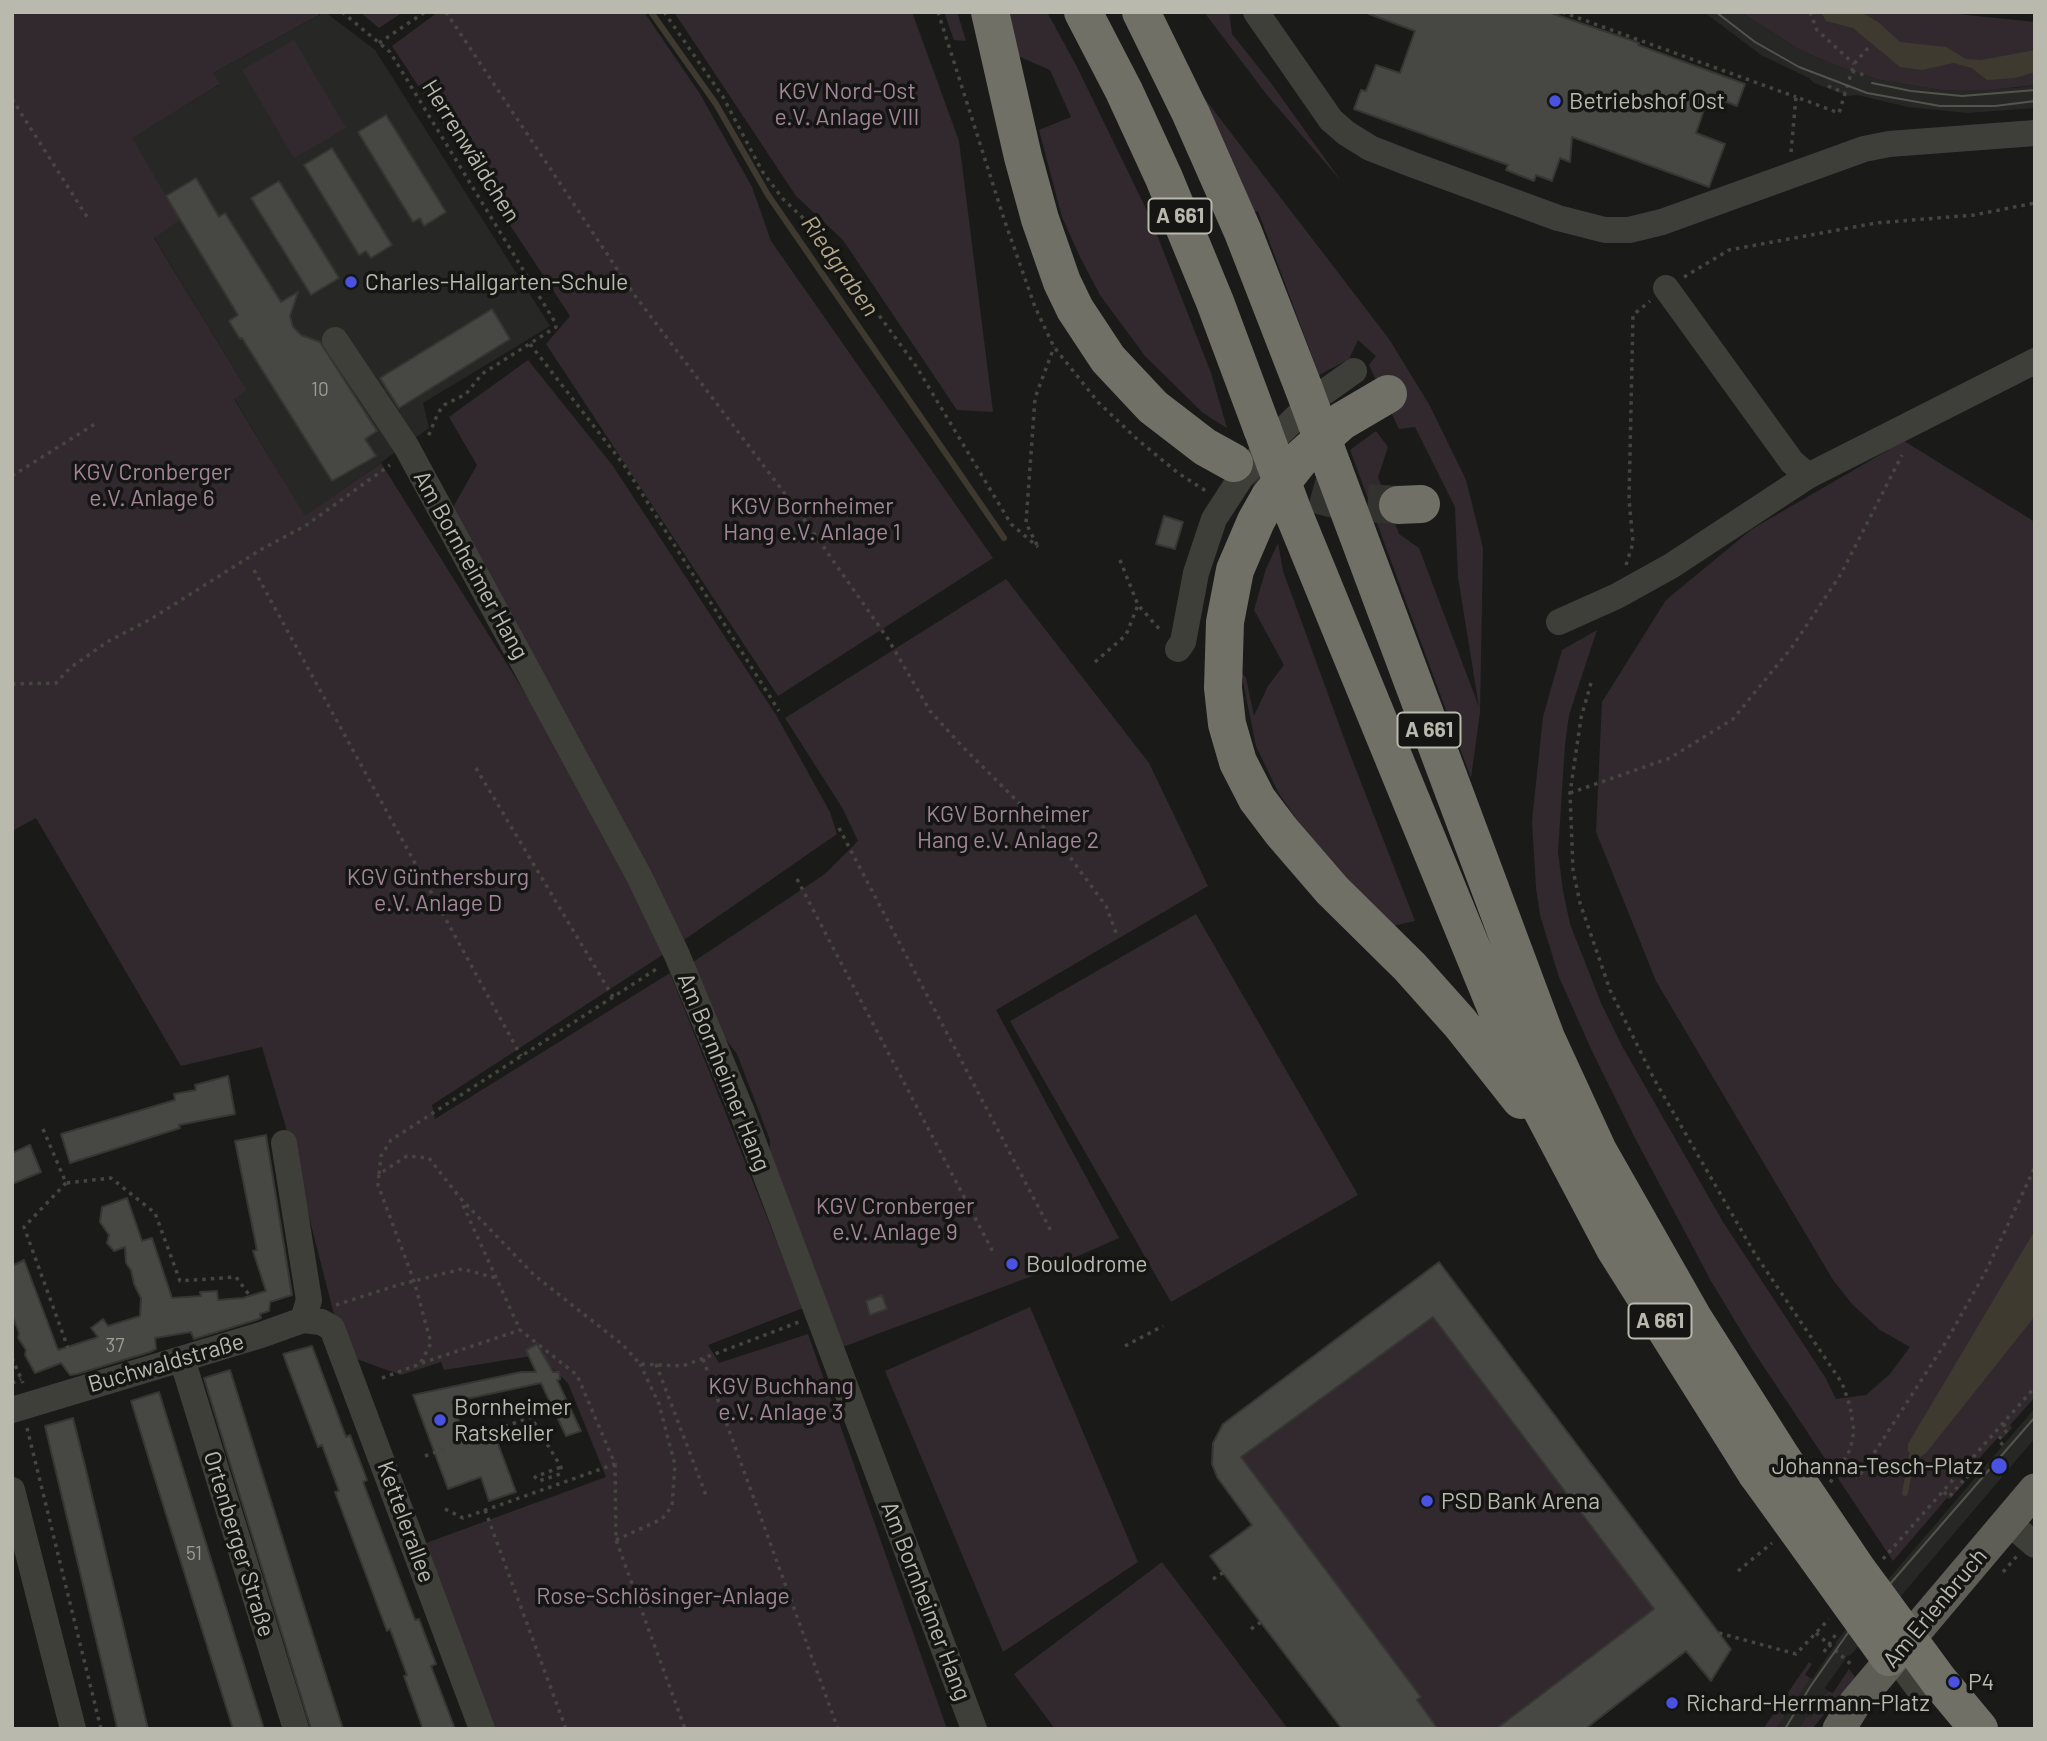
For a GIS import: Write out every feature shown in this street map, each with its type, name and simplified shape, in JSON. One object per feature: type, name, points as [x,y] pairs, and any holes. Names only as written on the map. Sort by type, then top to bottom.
[{"type":"highway","points":[[990,12],[1040,219],[1058,272],[1075,309],[1108,359],[1153,408],[1178,428],[1234,463]]},
{"type":"highway","name":"A 661","points":[[1083,12],[1124,91],[1164,178],[1215,302],[1295,517],[1499,1015],[1568,1164],[1614,1247],[1770,1467],[1856,1568],[1939,1681],[1979,1729]]},
{"type":"highway","name":"A 661","points":[[1140,12],[1191,114],[1238,220],[1304,389],[1546,1038],[1598,1151],[1693,1318],[1834,1583],[1944,1729]]},
{"type":"highway","points":[[1388,394],[1342,421],[1302,457],[1269,498],[1256,521],[1236,570],[1225,622],[1223,688],[1227,724],[1238,762],[1257,799],[1282,832],[1332,890],[1410,967],[1460,1023],[1509,1083],[1568,1164]]},
{"type":"main road","name":"Am Erlenbruch","points":[[1839,1729],[1855,1703],[2035,1490]]},
{"type":"street","points":[[1256,12],[1331,120],[1370,148],[1581,226],[1605,230],[1629,230],[1648,226],[1844,155],[1889,145],[2035,133]]},
{"type":"street","points":[[1666,288],[1792,462],[1808,477]]},
{"type":"street","name":"Am Bornheimer Hang","points":[[335,340],[409,451],[633,864],[677,955],[742,1112],[974,1729]]},
{"type":"street","points":[[1559,622],[1617,596],[1671,566],[1808,477],[2035,361]]},
{"type":"street","points":[[1178,649],[1184,642],[1196,573],[1214,519],[1240,478],[1275,438],[1316,398],[1354,371]]},
{"type":"street","points":[[284,1143],[312,1321]]},
{"type":"street","name":"Buchwaldstraße","points":[[15,1399],[181,1359],[312,1321]]},
{"type":"street","name":"Kettelerallee","points":[[312,1321],[332,1328],[482,1729]]},
{"type":"street","name":"Ortenberger Straße","points":[[181,1359],[296,1729]]},
{"type":"street","points":[[12,1490],[73,1729]]},
{"type":"street","points":[[2008,1522],[2035,1545]]},
{"type":"street","points":[[1894,1656],[1921,1692]]},
{"type":"path","name":"Herrenwäldchen","points":[[342,12],[390,52],[555,322],[556,327],[530,344]]},
{"type":"path","points":[[379,43],[425,12]]},
{"type":"path","points":[[446,12],[633,293],[804,519],[888,639],[930,711],[1061,845],[1106,906],[1117,934]]},
{"type":"path","points":[[664,12],[723,97],[762,171],[783,199],[819,233],[916,366],[1011,524],[1038,547],[1026,523],[1035,398],[1054,347]]},
{"type":"path","points":[[1810,12],[1816,30],[1854,65]]},
{"type":"path","points":[[1564,13],[1839,113],[1854,65],[1868,48]]},
{"type":"path","points":[[1852,71],[1867,76]]},
{"type":"path","points":[[1828,86],[1845,93]]},
{"type":"path","points":[[1796,97],[1790,154],[1798,172]]},
{"type":"path","points":[[12,99],[89,220]]},
{"type":"path","points":[[1617,596],[1633,543],[1629,499],[1633,315],[1666,288],[1729,250],[1876,223],[1974,215],[2035,202]]},
{"type":"path","points":[[12,684],[56,683],[70,668],[107,642],[151,619],[262,549],[305,526],[430,435],[444,405],[466,394],[482,374],[530,344],[624,465],[779,711]]},
{"type":"path","points":[[12,476],[98,422]]},
{"type":"path","points":[[1570,793],[1670,758],[1733,719],[1792,647],[1841,574],[1903,453]]},
{"type":"path","points":[[254,570],[521,1056]]},
{"type":"path","points":[[1095,663],[1126,635],[1138,605]]},
{"type":"path","points":[[1591,683],[1581,718],[1570,793],[1573,870],[1580,903],[1601,968],[1630,1034],[1769,1277],[1842,1383],[1850,1406],[1854,1431],[1850,1450],[1823,1493]]},
{"type":"path","points":[[476,768],[613,997]]},
{"type":"path","points":[[839,828],[1051,1231]]},
{"type":"path","points":[[797,879],[993,1252]]},
{"type":"path","points":[[420,1364],[431,1343],[414,1281],[378,1185],[381,1156],[391,1140],[677,955]]},
{"type":"path","points":[[43,1129],[66,1183]]},
{"type":"path","points":[[379,1174],[407,1156],[429,1158],[460,1198],[534,1275],[623,1345],[640,1364],[659,1404],[675,1465],[672,1506],[662,1519],[616,1540]]},
{"type":"path","points":[[1843,1463],[1858,1478],[1946,1342],[1987,1269],[2035,1167]]},
{"type":"path","points":[[68,1348],[24,1227],[66,1183],[111,1178],[155,1213],[180,1281],[236,1277],[250,1296]]},
{"type":"path","points":[[460,1198],[520,1330],[577,1375],[615,1464],[616,1540],[685,1729]]},
{"type":"path","points":[[344,1301],[463,1269],[496,1278]]},
{"type":"path","points":[[640,1364],[683,1366],[818,1315]]},
{"type":"path","points":[[1125,1346],[1163,1326]]},
{"type":"path","points":[[382,1378],[520,1330]]},
{"type":"path","points":[[12,1359],[24,1385],[15,1399]]},
{"type":"path","points":[[703,1359],[838,1729]]},
{"type":"path","points":[[656,1364],[707,1498]]},
{"type":"path","points":[[21,1379],[15,1399],[101,1729]]},
{"type":"path","points":[[1881,1561],[2035,1387]]},
{"type":"path","points":[[425,1456],[531,1417],[561,1467],[560,1474],[539,1481],[536,1477],[561,1467]]},
{"type":"path","points":[[2003,1424],[2008,1429],[1998,1440],[2003,1445]]},
{"type":"path","points":[[445,1509],[463,1518],[615,1464]]},
{"type":"path","points":[[1944,1492],[1949,1497],[1967,1476],[1972,1481]]},
{"type":"path","points":[[549,1478],[552,1486]]},
{"type":"path","points":[[485,1510],[566,1729]]},
{"type":"path","points":[[1738,1571],[1777,1539]]},
{"type":"path","points":[[1213,1579],[1224,1572]]},
{"type":"path","points":[[1719,1633],[1796,1654],[1836,1611]]},
{"type":"path","points":[[1251,1629],[1261,1622]]},
{"type":"path","points":[[1824,1652],[1838,1632]]},
{"type":"path","points":[[1816,1633],[1849,1662]]},
{"type":"shaded area","name":"Charles-Hallgarten-Schule","points":[[325,12],[375,50],[550,326],[423,403],[429,428],[305,517],[234,398],[247,390],[154,237],[180,220],[131,138],[219,85],[213,73]]},
{"type":"shaded area","points":[[1704,12],[1741,12],[1800,50],[1880,80],[1941,90],[2035,85],[2035,108],[1967,113],[1908,107],[1857,95],[1848,96],[1814,83],[1761,55]]},
{"type":"shaded area","points":[[1821,12],[1861,12],[1878,22],[1900,42],[1946,47],[1966,59],[1981,60],[2035,50],[2035,72],[2015,78],[1987,80],[1972,68],[1953,63],[1922,70],[1900,67],[1853,28],[1826,21]]},
{"type":"shaded area","points":[[2035,1230],[2035,1316],[1926,1453],[1919,1458],[1912,1455],[1908,1451],[1908,1444]]},
{"type":"shaded area","points":[[2035,1408],[2035,1438],[1850,1656],[1848,1655],[1825,1688],[1828,1691],[1814,1709],[1817,1711],[1811,1719],[1802,1729],[1766,1729],[1805,1675],[1812,1679],[1856,1617]]},
{"type":"green space","points":[[12,12],[318,12],[319,15],[213,73],[220,84],[132,138],[180,220],[154,238],[247,390],[234,399],[305,516],[381,463],[542,720],[667,952],[432,1105],[435,1119],[670,973],[803,1308],[708,1345],[719,1363],[808,1334],[947,1729],[485,1729],[418,1546],[606,1477],[568,1383],[538,1355],[444,1370],[441,1362],[401,1375],[348,1356],[338,1330],[287,1131],[262,1047],[181,1066],[36,818],[12,831]]},
{"type":"green space","points":[[360,12],[403,12],[379,28]]},
{"type":"green space","name":"KGV Bornheimer Hang e.V. Anlage 1","points":[[438,12],[644,12],[700,94],[752,187],[771,241],[993,558],[778,696],[546,344],[570,316],[392,46]]},
{"type":"green space","name":"KGV Nord-Ost e.V. Anlage VIII","points":[[674,12],[912,12],[959,141],[993,412],[957,410],[843,240],[796,196]]},
{"type":"green space","points":[[944,12],[957,12],[966,41],[954,40]]},
{"type":"green space","points":[[1006,12],[1047,12],[1077,67],[1150,217],[1211,373],[1227,428],[1203,413],[1145,356],[1100,295],[1062,217],[1039,130],[1071,117],[1050,70],[1018,56]]},
{"type":"green space","points":[[1204,12],[1229,12],[1232,34],[1271,83],[1341,181],[1267,95]]},
{"type":"green space","points":[[1741,12],[1938,12],[2035,22],[2035,85],[1988,90],[1941,90],[1880,80],[1800,50]]},
{"type":"green space","points":[[294,40],[346,128],[294,158],[242,70]]},
{"type":"green space","points":[[1182,69],[1389,339],[1430,406],[1466,480],[1483,548],[1480,712],[1471,778],[1350,450],[1376,431],[1388,447],[1378,477],[1399,534],[1419,548],[1479,707],[1458,577],[1455,507],[1415,427],[1399,429],[1369,365],[1376,356],[1358,340],[1349,359],[1319,375],[1258,211],[1248,214]]},
{"type":"green space","points":[[528,360],[613,466],[776,715],[830,812],[837,834],[681,942],[451,511],[477,465],[449,417]]},
{"type":"green space","points":[[1904,441],[2035,522],[2035,1397],[2010,1425],[2012,1428],[2003,1438],[2000,1435],[1961,1479],[1965,1482],[1950,1499],[1947,1498],[1893,1561],[1752,1349],[1711,1281],[1592,1051],[1559,977],[1540,915],[1532,821],[1543,717],[1562,650],[1597,630],[1569,715],[1565,744],[1558,852],[1570,924],[1601,1003],[1622,1046],[1723,1222],[1825,1377],[1836,1399],[1866,1395],[1890,1374],[1910,1347],[1880,1330],[1852,1304],[1833,1280],[1656,981],[1596,832],[1602,702],[1666,600],[1752,529]]},
{"type":"green space","points":[[1278,543],[1283,571],[1415,921],[1392,926],[1348,883],[1306,833],[1278,792],[1256,746],[1241,672],[1246,678],[1254,716],[1268,686],[1284,665],[1254,610],[1266,569]]},
{"type":"green space","name":"KGV Bornheimer Hang e.V. Anlage 2","points":[[1006,579],[1149,763],[1208,886],[996,1010],[1119,1238],[1035,1275],[840,1348],[769,1165],[770,1140],[737,1054],[718,1029],[693,962],[825,874],[858,841],[843,809],[785,718]]},
{"type":"green space","points":[[1196,914],[1358,1195],[1171,1302],[1010,1021]]},
{"type":"green space","name":"PSD Bank Arena","points":[[1439,1262],[1710,1621],[1668,1652],[1674,1660],[1587,1729],[1376,1729],[1233,1539],[1252,1525],[1217,1477],[1212,1464],[1213,1443],[1223,1424]]},
{"type":"green space","points":[[1030,1307],[1138,1562],[1003,1652],[885,1371]]},
{"type":"green space","points":[[1162,1562],[1288,1729],[1055,1729],[1014,1674]]},
{"type":"green space","points":[[1809,1662],[1812,1664],[1805,1675],[1810,1678],[1776,1729],[1763,1729]]},
{"type":"green space","points":[[1849,1669],[1855,1677],[1812,1729],[1800,1729],[1806,1717],[1812,1717],[1816,1711],[1814,1709],[1828,1691],[1833,1693]]},
{"type":"building","name":"Betriebshof Ost","points":[[1369,12],[1548,12],[1639,43],[1638,45],[1745,84],[1737,106],[1709,95],[1696,133],[1725,144],[1709,187],[1572,137],[1570,162],[1560,158],[1552,181],[1536,175],[1534,181],[1506,170],[1508,165],[1354,109],[1361,90],[1366,91],[1376,65],[1400,73],[1415,31]]},
{"type":"building","points":[[386,115],[446,212],[424,226],[420,218],[413,222],[358,132]]},
{"type":"building","points":[[332,148],[392,245],[371,258],[366,251],[359,255],[304,165]]},
{"type":"building","points":[[196,178],[219,217],[225,213],[281,302],[298,292],[290,316],[293,327],[301,335],[320,342],[377,431],[365,439],[376,456],[332,481],[229,321],[238,315],[166,196]]},
{"type":"building","points":[[279,181],[339,278],[311,295],[251,198]]},
{"type":"building","points":[[492,309],[510,339],[399,408],[380,378]]},
{"type":"building","points":[[1164,516],[1183,522],[1175,549],[1156,544]]},
{"type":"building","points":[[228,1076],[235,1114],[179,1125],[180,1128],[70,1163],[61,1134],[175,1100],[174,1094],[196,1090],[195,1085]]},
{"type":"building","points":[[266,1135],[292,1295],[270,1302],[269,1311],[260,1314],[261,1318],[194,1339],[191,1332],[155,1338],[156,1349],[150,1352],[77,1374],[70,1375],[61,1363],[35,1373],[18,1338],[19,1333],[12,1315],[12,1266],[24,1260],[58,1350],[98,1337],[91,1328],[103,1319],[108,1326],[140,1316],[141,1298],[126,1263],[125,1247],[114,1251],[107,1243],[109,1235],[100,1222],[102,1207],[127,1198],[142,1241],[152,1238],[172,1298],[201,1296],[200,1292],[217,1291],[218,1300],[243,1298],[266,1291],[253,1251],[257,1250],[235,1141]]},
{"type":"building","points":[[30,1145],[41,1172],[12,1184],[12,1153]]},
{"type":"building","points":[[1439,1262],[1731,1649],[1711,1681],[1686,1651],[1585,1729],[1496,1729],[1654,1609],[1433,1317],[1241,1457],[1421,1697],[1417,1700],[1438,1729],[1342,1729],[1210,1556],[1252,1525],[1217,1477],[1212,1464],[1213,1443],[1223,1424]]},
{"type":"building","points":[[882,1295],[887,1309],[870,1315],[866,1301]]},
{"type":"building","points":[[537,1344],[553,1372],[559,1372],[560,1379],[557,1380],[581,1431],[566,1436],[541,1383],[452,1402],[467,1442],[494,1433],[516,1492],[489,1501],[481,1477],[448,1489],[413,1395],[521,1372],[536,1372],[526,1350]]},
{"type":"building","points":[[312,1346],[346,1437],[350,1435],[367,1480],[363,1482],[415,1620],[419,1619],[436,1664],[431,1666],[455,1729],[423,1729],[390,1629],[387,1631],[335,1492],[339,1491],[322,1445],[318,1447],[283,1354]]},
{"type":"building","points":[[230,1370],[343,1729],[311,1729],[204,1378]]},
{"type":"building","points":[[159,1392],[264,1729],[233,1729],[160,1495],[131,1401]]},
{"type":"building","points":[[73,1418],[148,1729],[117,1729],[45,1426]]},
{"type":"waterway","name":"Riedgraben","points":[[651,12],[716,104],[768,195],[1004,538]]},
{"type":"waterway","points":[[1905,1493],[1912,1455]]},
{"type":"tunnel","points":[[1258,474],[1330,498],[1398,505]]},
{"type":"tram line","points":[[1716,12],[1755,42],[1799,67],[1867,93],[1940,106],[1995,106],[2035,101]]},
{"type":"tram line","points":[[1872,83],[1911,91],[1962,96],[2035,90]]},
{"type":"tram line","points":[[1785,1729],[1810,1687],[1850,1630],[2035,1417]]},
{"type":"place","name":"Betriebshof Ost","points":[[1555,101]]},
{"type":"place","name":"Charles-Hallgarten-Schule","points":[[351,282]]},
{"type":"place","name":"Boulodrome","points":[[1012,1264]]},
{"type":"place","name":"Bornheimer Ratskeller","points":[[440,1420]]},
{"type":"place","name":"Johanna-Tesch-Platz","points":[[1999,1466]]},
{"type":"place","name":"PSD Bank Arena","points":[[1427,1501]]},
{"type":"place","name":"P4","points":[[1954,1682]]},
{"type":"place","name":"Richard-Herrmann-Platz","points":[[1672,1703]]},
{"type":"park label","name":"KGV Cronberger e.V. Anlage 6","points":[[152,485]]},
{"type":"park label","name":"KGV Günthersburg e.V. Anlage D","points":[[438,890]]},
{"type":"park label","name":"KGV Cronberger e.V. Anlage 9","points":[[895,1219]]},
{"type":"park label","name":"KGV Buchhang e.V. Anlage 3","points":[[781,1399]]},
{"type":"park label","name":"Rose-Schlösinger-Anlage","points":[[663,1596]]}]
